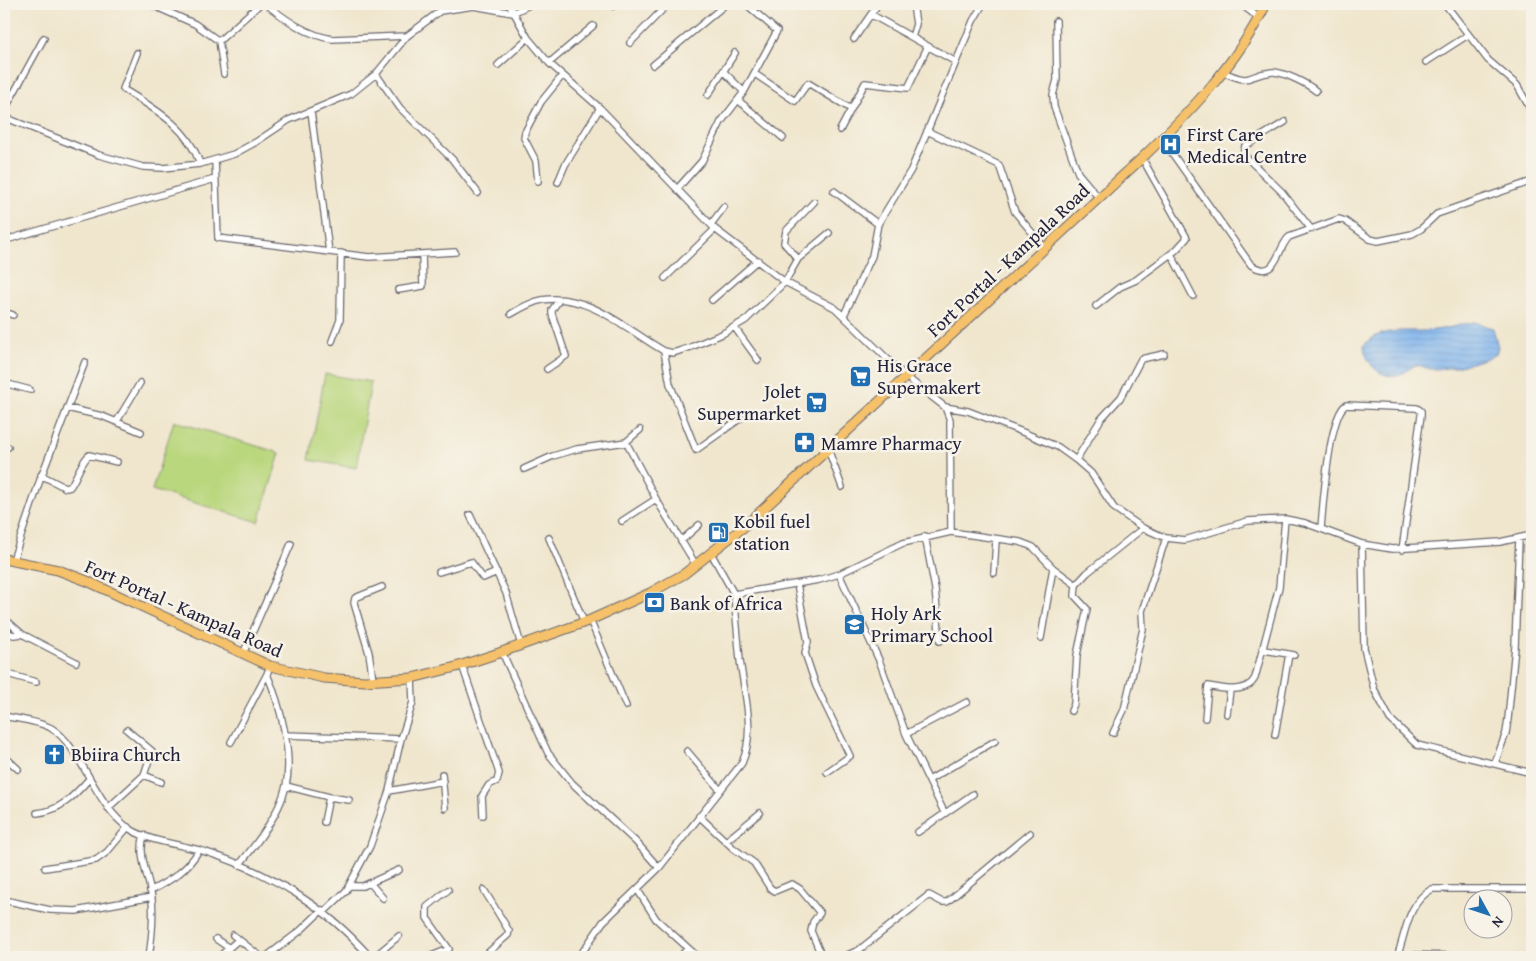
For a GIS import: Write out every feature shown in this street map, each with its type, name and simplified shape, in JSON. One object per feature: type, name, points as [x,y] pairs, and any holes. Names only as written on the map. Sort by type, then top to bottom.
[{"type":"main road","name":"Fort Portal - Kampala Road","points":[[4,560],[14,560],[58,570],[87,581],[243,654],[269,670],[324,678],[373,680],[412,678],[502,652],[587,621],[650,593],[684,574],[712,554],[828,449],[1162,139],[1223,72],[1240,50],[1266,4]]},
{"type":"street","points":[[150,4],[194,24],[219,41],[224,74]]},
{"type":"street","points":[[219,41],[260,4]]},
{"type":"street","points":[[266,4],[308,32],[320,37],[332,39],[407,36]]},
{"type":"street","points":[[439,4],[440,11]]},
{"type":"street","points":[[509,4],[528,38],[549,64],[600,108],[713,227],[785,282],[835,308],[906,376],[945,407],[968,411],[1058,447],[1091,473],[1114,508],[1142,528],[1166,538],[1185,540],[1248,521],[1285,519],[1321,528],[1362,544],[1402,550],[1500,542],[1532,535]]},
{"type":"street","points":[[4,117],[99,155],[143,167],[163,168],[200,164],[241,151],[289,120],[351,94],[376,74],[407,36],[440,11],[474,6],[513,13],[531,4]]},
{"type":"street","points":[[630,43],[668,4]]},
{"type":"street","points":[[653,66],[726,4]]},
{"type":"street","points":[[678,188],[702,161],[721,122],[738,102],[777,32],[746,4]]},
{"type":"street","points":[[854,38],[878,4]]},
{"type":"street","points":[[844,315],[872,256],[878,224],[911,170],[973,21],[983,4]]},
{"type":"street","points":[[1241,4],[1259,18]]},
{"type":"street","points":[[1445,4],[1488,60],[1517,86],[1532,112]]},
{"type":"street","points":[[912,37],[916,24],[913,5]]},
{"type":"street","points":[[872,15],[956,62]]},
{"type":"street","points":[[1056,21],[1057,80],[1053,95],[1054,107],[1078,173],[1099,198]]},
{"type":"street","points":[[549,64],[593,26]]},
{"type":"street","points":[[1426,62],[1468,35]]},
{"type":"street","points":[[4,111],[44,38]]},
{"type":"street","points":[[498,65],[528,38]]},
{"type":"street","points":[[840,130],[865,83],[908,88],[928,46]]},
{"type":"street","points":[[137,53],[123,89],[164,114],[176,125],[196,153],[200,164]]},
{"type":"street","points":[[708,95],[735,53]]},
{"type":"street","points":[[723,71],[744,92]]},
{"type":"street","points":[[1223,72],[1242,81],[1276,72],[1308,84],[1316,90]]},
{"type":"street","points":[[376,74],[400,108],[452,159],[478,193]]},
{"type":"street","points":[[755,74],[795,101],[808,84],[851,109]]},
{"type":"street","points":[[538,181],[536,161],[524,138],[525,132],[541,102],[562,76]]},
{"type":"street","points":[[738,102],[783,138]]},
{"type":"street","points":[[558,182],[565,165],[600,108]]},
{"type":"street","points":[[311,111],[329,252]]},
{"type":"street","points":[[1285,122],[1245,146],[1243,154],[1282,192],[1311,228]]},
{"type":"street","points":[[927,131],[1000,165],[1015,212],[1045,248]]},
{"type":"street","points":[[1162,139],[1251,265],[1256,268],[1270,268],[1289,237],[1339,219],[1345,221],[1370,239],[1378,240],[1412,234],[1438,214],[1532,181]]},
{"type":"street","points":[[1096,306],[1120,287],[1136,280],[1171,254],[1187,238],[1142,158]]},
{"type":"street","points":[[215,160],[218,238],[369,257],[455,252]]},
{"type":"street","points":[[4,247],[6,240],[215,179]]},
{"type":"street","points":[[834,191],[878,224]]},
{"type":"street","points":[[798,258],[784,243],[786,231],[814,202]]},
{"type":"street","points":[[665,278],[713,227],[724,207]]},
{"type":"street","points":[[511,314],[543,299],[587,305],[664,351],[673,353],[691,348],[735,328],[760,308],[785,282],[798,258],[829,233]]},
{"type":"street","points":[[332,340],[340,320],[341,254]]},
{"type":"street","points":[[398,290],[423,286],[422,254]]},
{"type":"street","points":[[1171,254],[1193,296]]},
{"type":"street","points":[[712,300],[758,260]]},
{"type":"street","points":[[547,369],[566,356],[552,314],[552,310],[558,300]]},
{"type":"street","points":[[4,312],[13,315]]},
{"type":"street","points":[[735,328],[758,360]]},
{"type":"street","points":[[664,351],[670,384],[696,450],[741,418]]},
{"type":"street","points":[[1076,460],[1101,419],[1122,397],[1141,359],[1164,354]]},
{"type":"street","points":[[14,560],[41,475],[85,362]]},
{"type":"street","points":[[117,421],[140,383]]},
{"type":"street","points":[[4,384],[30,390]]},
{"type":"street","points":[[1321,528],[1333,431],[1339,411],[1346,405],[1417,408],[1421,410],[1421,415],[1402,550]]},
{"type":"street","points":[[945,407],[950,420],[951,532]]},
{"type":"street","points":[[67,408],[117,421],[141,432]]},
{"type":"street","points":[[524,469],[553,456],[577,449],[626,442],[640,430]]},
{"type":"street","points":[[626,442],[656,499],[696,565]]},
{"type":"street","points":[[828,449],[842,487]]},
{"type":"street","points":[[41,475],[66,488],[70,487],[84,460],[89,455],[116,462]]},
{"type":"street","points":[[622,521],[656,499]]},
{"type":"street","points":[[470,515],[497,572],[521,645]]},
{"type":"street","points":[[1204,718],[1208,686],[1230,690],[1252,684],[1264,650],[1279,587],[1285,519]]},
{"type":"street","points":[[681,541],[700,525]]},
{"type":"street","points":[[1070,711],[1074,704],[1077,655],[1087,609],[1075,596],[1076,585],[1087,573],[1142,528]]},
{"type":"street","points":[[734,594],[798,584],[839,574],[880,553],[925,536],[951,532],[1020,542],[1033,547],[1053,568],[1076,585]]},
{"type":"street","points":[[925,536],[935,589],[940,641]]},
{"type":"street","points":[[549,538],[626,706]]},
{"type":"street","points":[[1113,733],[1124,710],[1143,629],[1142,612],[1166,538]]},
{"type":"street","points":[[1495,763],[1506,733],[1508,719],[1515,647],[1518,538]]},
{"type":"street","points":[[994,573],[996,540]]},
{"type":"street","points":[[243,654],[291,544]]},
{"type":"street","points":[[1362,544],[1364,648],[1374,689],[1390,719],[1417,745],[1532,773]]},
{"type":"street","points":[[589,957],[581,955],[603,922],[659,868],[739,768],[748,747],[748,708],[740,661],[734,594],[712,554]]},
{"type":"street","points":[[439,572],[471,562],[484,578],[497,572]]},
{"type":"street","points":[[1041,638],[1053,568]]},
{"type":"street","points":[[839,574],[879,660],[906,734],[944,812]]},
{"type":"street","points":[[798,584],[808,642],[805,653],[816,686],[850,756],[827,772]]},
{"type":"street","points":[[373,680],[369,653],[354,603],[355,598],[382,587]]},
{"type":"street","points":[[4,618],[22,634],[76,662]]},
{"type":"street","points":[[4,632],[14,635],[22,634]]},
{"type":"street","points":[[1264,650],[1291,654],[1275,735]]},
{"type":"street","points":[[502,652],[548,753],[572,782],[636,842],[659,868]]},
{"type":"street","points":[[462,665],[499,773],[497,780],[489,785],[482,796],[483,815]]},
{"type":"street","points":[[239,865],[262,836],[286,786],[286,735],[269,670]]},
{"type":"street","points":[[231,742],[269,670]]},
{"type":"street","points":[[4,673],[36,682]]},
{"type":"street","points":[[266,957],[300,931],[350,886],[370,846],[389,791],[401,739],[413,702],[412,678]]},
{"type":"street","points":[[1227,714],[1230,690]]},
{"type":"street","points":[[906,734],[967,702]]},
{"type":"street","points":[[4,716],[51,728],[66,740],[108,808],[128,827],[144,836],[200,850],[239,865],[295,892],[323,911],[370,957]]},
{"type":"street","points":[[108,808],[144,775],[152,750],[127,730]]},
{"type":"street","points":[[286,735],[401,739]]},
{"type":"street","points":[[929,780],[995,741]]},
{"type":"street","points":[[687,751],[720,790]]},
{"type":"street","points":[[4,756],[18,769]]},
{"type":"street","points":[[442,774],[444,808]]},
{"type":"street","points":[[144,775],[161,782]]},
{"type":"street","points":[[37,813],[48,812],[57,808],[72,798],[89,779]]},
{"type":"street","points":[[389,791],[443,781]]},
{"type":"street","points":[[286,786],[349,800]]},
{"type":"street","points":[[918,832],[944,812],[973,794]]},
{"type":"street","points":[[324,822],[329,797]]},
{"type":"street","points":[[726,841],[760,813]]},
{"type":"street","points":[[699,816],[754,863],[770,888],[779,891],[792,884],[800,889],[820,913],[813,922],[811,931],[821,955],[827,957]]},
{"type":"street","points":[[45,868],[96,860],[107,852],[128,827]]},
{"type":"street","points":[[843,957],[859,950],[929,895],[942,902],[947,902],[1030,833]]},
{"type":"street","points":[[144,836],[141,846],[151,894],[154,928],[148,957]]},
{"type":"street","points":[[4,900],[50,910],[76,911],[151,894],[191,864],[200,850]]},
{"type":"street","points":[[350,886],[363,886],[399,870]]},
{"type":"street","points":[[370,883],[383,898]]},
{"type":"street","points":[[637,889],[656,919],[698,957]]},
{"type":"street","points":[[1525,957],[1398,956],[1415,904],[1422,895],[1432,889],[1532,889]]},
{"type":"street","points":[[429,957],[449,949],[427,918],[427,907],[448,890]]},
{"type":"street","points":[[484,890],[509,931],[508,935],[485,955]]},
{"type":"street","points":[[374,957],[399,936]]},
{"type":"street","points":[[219,957],[229,948],[236,937],[261,957]]},
{"type":"street","points":[[216,938],[229,948]]},
{"type":"street","points":[[680,957],[688,948]]},
{"type":"street","points":[[360,957],[365,951]]},
{"type":"street","points":[[485,955],[493,957]]},
{"type":"green space","points":[[325,374],[371,382],[356,468],[309,460]]},
{"type":"green space","points":[[174,421],[280,453],[259,522],[152,490]]},
{"type":"water","points":[[1474,322],[1493,328],[1498,347],[1496,354],[1473,363],[1440,369],[1430,369],[1416,365],[1404,373],[1389,376],[1383,374],[1372,365],[1365,352],[1364,345],[1380,334],[1398,331],[1426,331]]},
{"type":"place","name":"First Care Medical Centre","points":[[1171,145]]},
{"type":"place","name":"His Grace Supermakert","points":[[861,376]]},
{"type":"place","name":"Jolet Supermarket","points":[[817,402]]},
{"type":"place","name":"Mamre Pharmacy","points":[[805,443]]},
{"type":"place","name":"Kobil fuel station","points":[[718,532]]},
{"type":"place","name":"Bank of Africa","points":[[654,603]]},
{"type":"place","name":"Holy Ark Primary School","points":[[855,624]]},
{"type":"place","name":"Bbiira Church","points":[[55,754]]}]
